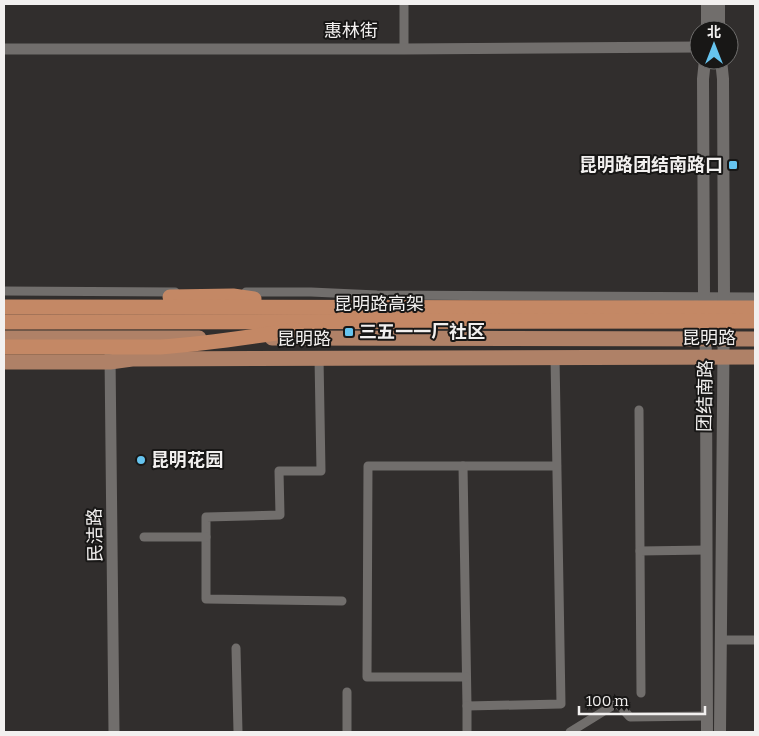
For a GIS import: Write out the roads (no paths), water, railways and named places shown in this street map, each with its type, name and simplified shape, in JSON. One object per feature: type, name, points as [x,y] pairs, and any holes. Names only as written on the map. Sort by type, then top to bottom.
[{"type":"highway","points":[[4,298],[233,296],[308,307]]},
{"type":"highway","name":"昆明路高架","points":[[4,307],[755,308]]},
{"type":"highway","name":"昆明路高架","points":[[4,322],[755,321]]},
{"type":"highway","points":[[4,348],[184,346],[344,322]]},
{"type":"main road","points":[[706,4],[706,20]]},
{"type":"main road","points":[[719,20],[720,4]]},
{"type":"main road","name":"团结南路","points":[[704,70],[707,732]]},
{"type":"main road","name":"团结南路","points":[[720,732],[724,296],[722,70]]},
{"type":"main road","name":"昆明路","points":[[4,338],[755,339]]},
{"type":"main road","name":"昆明路","points":[[4,362],[110,362],[132,359],[755,357]]},
{"type":"street","points":[[404,4],[404,49]]},
{"type":"street","name":"惠林街","points":[[4,49],[689,47]]},
{"type":"street","points":[[4,291],[311,292],[377,295],[755,296]]},
{"type":"street","name":"民洁路","points":[[110,338],[114,732]]},
{"type":"street","points":[[467,706],[561,704],[555,357]]},
{"type":"street","points":[[319,358],[321,471],[278,471],[280,515],[206,517],[206,599],[342,601]]},
{"type":"street","points":[[639,410],[641,693]]},
{"type":"street","points":[[466,677],[367,677],[368,466],[557,466]]},
{"type":"street","points":[[464,466],[467,732]]},
{"type":"street","points":[[144,537],[206,537]]},
{"type":"street","points":[[640,551],[707,550]]},
{"type":"street","points":[[720,640],[755,640]]},
{"type":"street","points":[[236,648],[238,732]]},
{"type":"street","points":[[347,692],[347,732]]},
{"type":"street","points":[[570,732],[617,703],[630,717],[708,716]]},
{"type":"place","name":"昆明路团结南路口","points":[[733,165]]},
{"type":"place","name":"三五一一厂社区","points":[[349,332]]},
{"type":"place","name":"昆明花园","points":[[141,460]]}]
